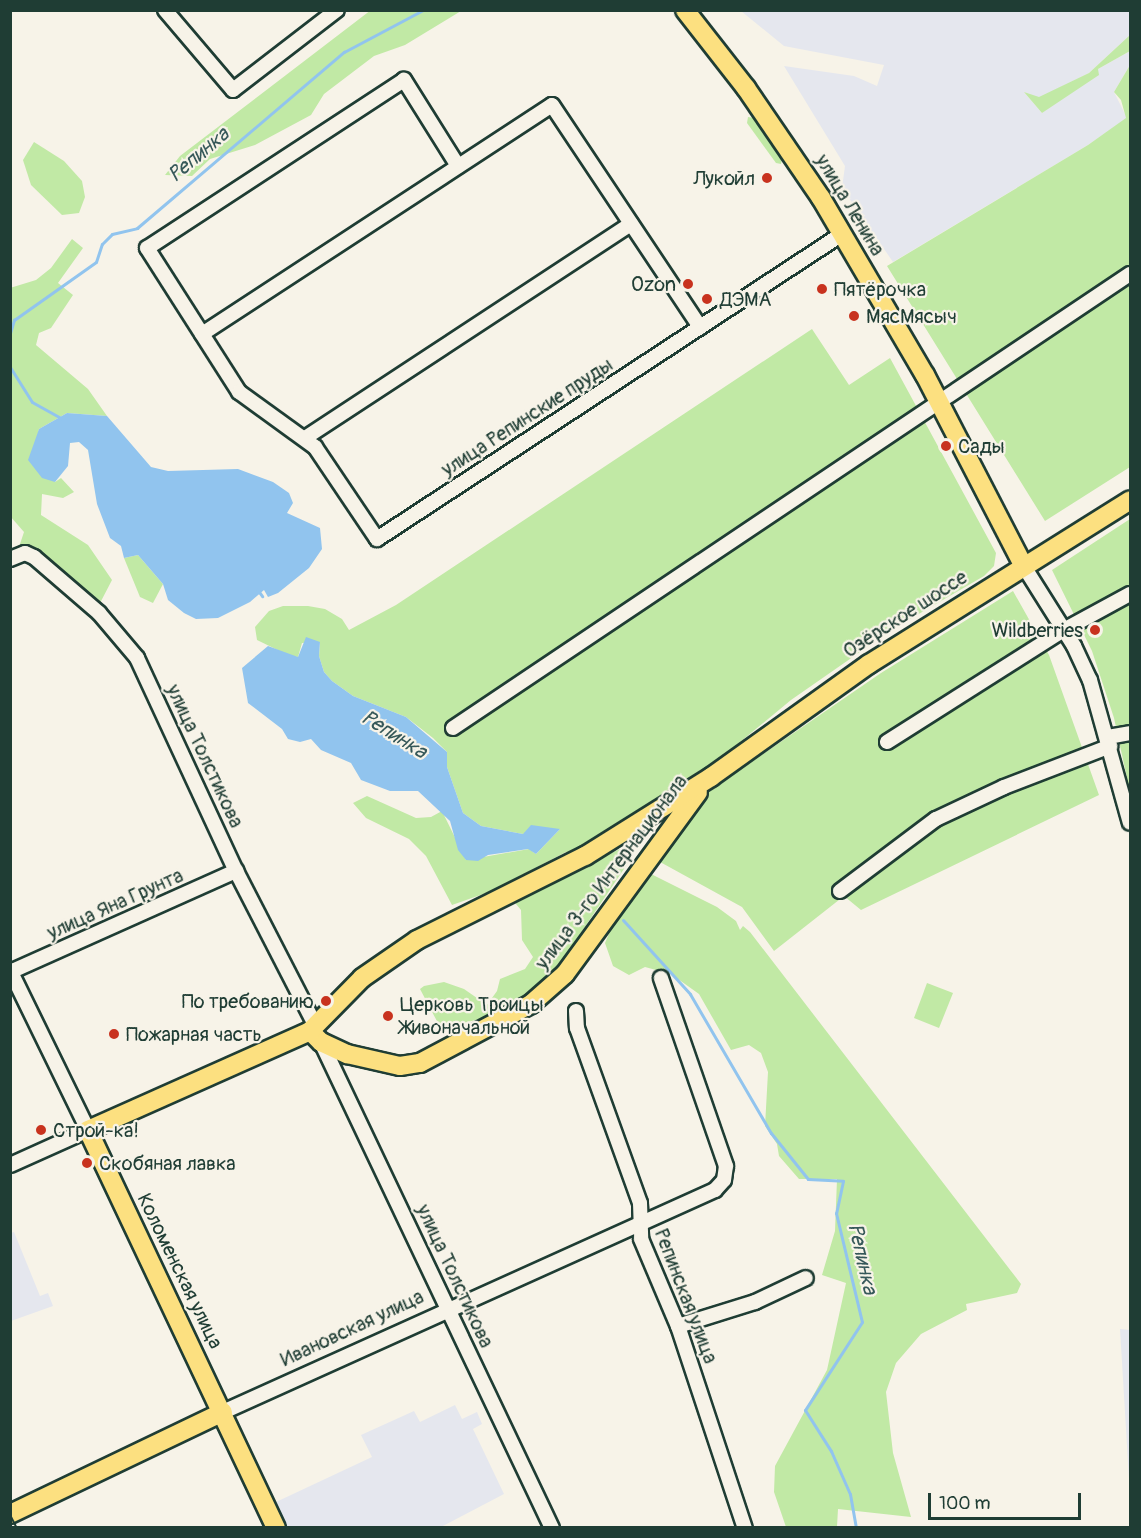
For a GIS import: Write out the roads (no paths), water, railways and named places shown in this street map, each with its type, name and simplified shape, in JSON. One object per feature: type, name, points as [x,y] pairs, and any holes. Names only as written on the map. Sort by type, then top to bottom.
[{"type":"main road","name":"улица Ленина","points":[[684,10],[746,88],[842,234],[939,402],[1023,565]]},
{"type":"main road","name":"Озёрское шоссе","points":[[711,777],[869,664],[1023,565],[1131,500]]},
{"type":"main road","name":"улица 3-го Интернационала","points":[[88,1130],[315,1032],[362,978],[417,940],[585,856],[711,777]]},
{"type":"main road","name":"улица 3-го Интернационала","points":[[315,1032],[375,1063],[400,1066],[420,1063],[546,994],[565,974],[679,813],[711,777]]},
{"type":"main road","name":"Коломенская улица","points":[[88,1130],[276,1527]]},
{"type":"main road","name":"Ивановская улица","points":[[10,1515],[223,1412]]},
{"type":"street","points":[[165,10],[233,90],[337,10]]},
{"type":"street","name":"улица Репинские пруды","points":[[458,166],[404,80],[243,183],[147,248],[239,392],[305,438],[377,539],[700,327]]},
{"type":"street","points":[[202,334],[552,105],[700,327],[842,234]]},
{"type":"street","points":[[305,438],[631,224]]},
{"type":"street","points":[[453,728],[1131,274]]},
{"type":"street","name":"улица Толстикова","points":[[10,559],[25,553],[34,557],[123,637],[148,680],[236,871],[449,1308],[552,1527]]},
{"type":"street","points":[[1023,565],[1090,680],[1131,823]]},
{"type":"street","points":[[887,742],[1062,632],[1131,594]]},
{"type":"street","points":[[840,891],[936,819],[1004,787],[1131,733]]},
{"type":"street","name":"улица Яна Грунта","points":[[11,971],[236,871]]},
{"type":"street","name":"Коломенская улица","points":[[11,971],[88,1130]]},
{"type":"street","name":"Ивановская улица","points":[[223,1412],[449,1308],[715,1190],[724,1180],[726,1166],[661,978]]},
{"type":"street","name":"Репинская улица","points":[[576,1011],[577,1028],[640,1203],[638,1223],[641,1239],[678,1326],[745,1527]]},
{"type":"street","name":"улица 3-го Интернационала","points":[[10,1164],[88,1130]]},
{"type":"street","points":[[678,1326],[755,1302],[806,1278]]},
{"type":"water","points":[[67,413],[107,416],[151,467],[168,471],[238,469],[273,482],[289,493],[293,503],[287,513],[320,528],[322,549],[309,568],[278,593],[268,597],[264,590],[250,602],[218,618],[196,619],[184,613],[168,600],[163,584],[138,555],[124,558],[121,546],[110,538],[97,504],[88,450],[79,442],[70,443],[68,466],[55,482],[42,478],[28,460],[39,429]]},
{"type":"water","points":[[306,637],[320,642],[319,656],[324,672],[332,681],[353,696],[406,717],[447,752],[447,767],[463,813],[481,826],[523,834],[531,825],[560,829],[536,854],[528,849],[488,855],[478,861],[466,860],[458,850],[450,821],[418,791],[390,791],[361,780],[351,763],[321,750],[311,739],[300,742],[288,739],[282,729],[248,703],[242,668],[268,646],[298,657]]},
{"type":"waterway","name":"Репинка","points":[[10,333],[14,320],[96,262],[102,244],[112,234],[137,228],[344,52],[423,10]]},
{"type":"waterway","name":"Репинка","points":[[10,367],[32,402],[63,419]]},
{"type":"waterway","name":"Репинка","points":[[257,589],[262,596]]},
{"type":"waterway","name":"Репинка","points":[[623,920],[690,994],[771,1133],[808,1179],[843,1181],[836,1213],[862,1322],[805,1410],[831,1451],[850,1494],[856,1528]]},
{"type":"tram line","points":[[10,1514],[17,1528]]},
{"type":"place","name":"Лукойл","points":[[767,178]]},
{"type":"place","name":"Ozon","points":[[688,284]]},
{"type":"place","name":"Пятёрочка","points":[[822,289]]},
{"type":"place","name":"ДЭМА","points":[[707,299]]},
{"type":"place","name":"МясМясыч","points":[[854,316]]},
{"type":"place","name":"Сады","points":[[946,446]]},
{"type":"place","name":"Wildberries","points":[[1095,630]]},
{"type":"place","name":"По требованию","points":[[326,1001]]},
{"type":"place","name":"Церковь Троицы Живоначальной","points":[[388,1016]]},
{"type":"place","name":"Пожарная часть","points":[[114,1034]]},
{"type":"place","name":"Строй-ка!","points":[[41,1130]]},
{"type":"place","name":"Скобяная лавка","points":[[87,1163]]}]
